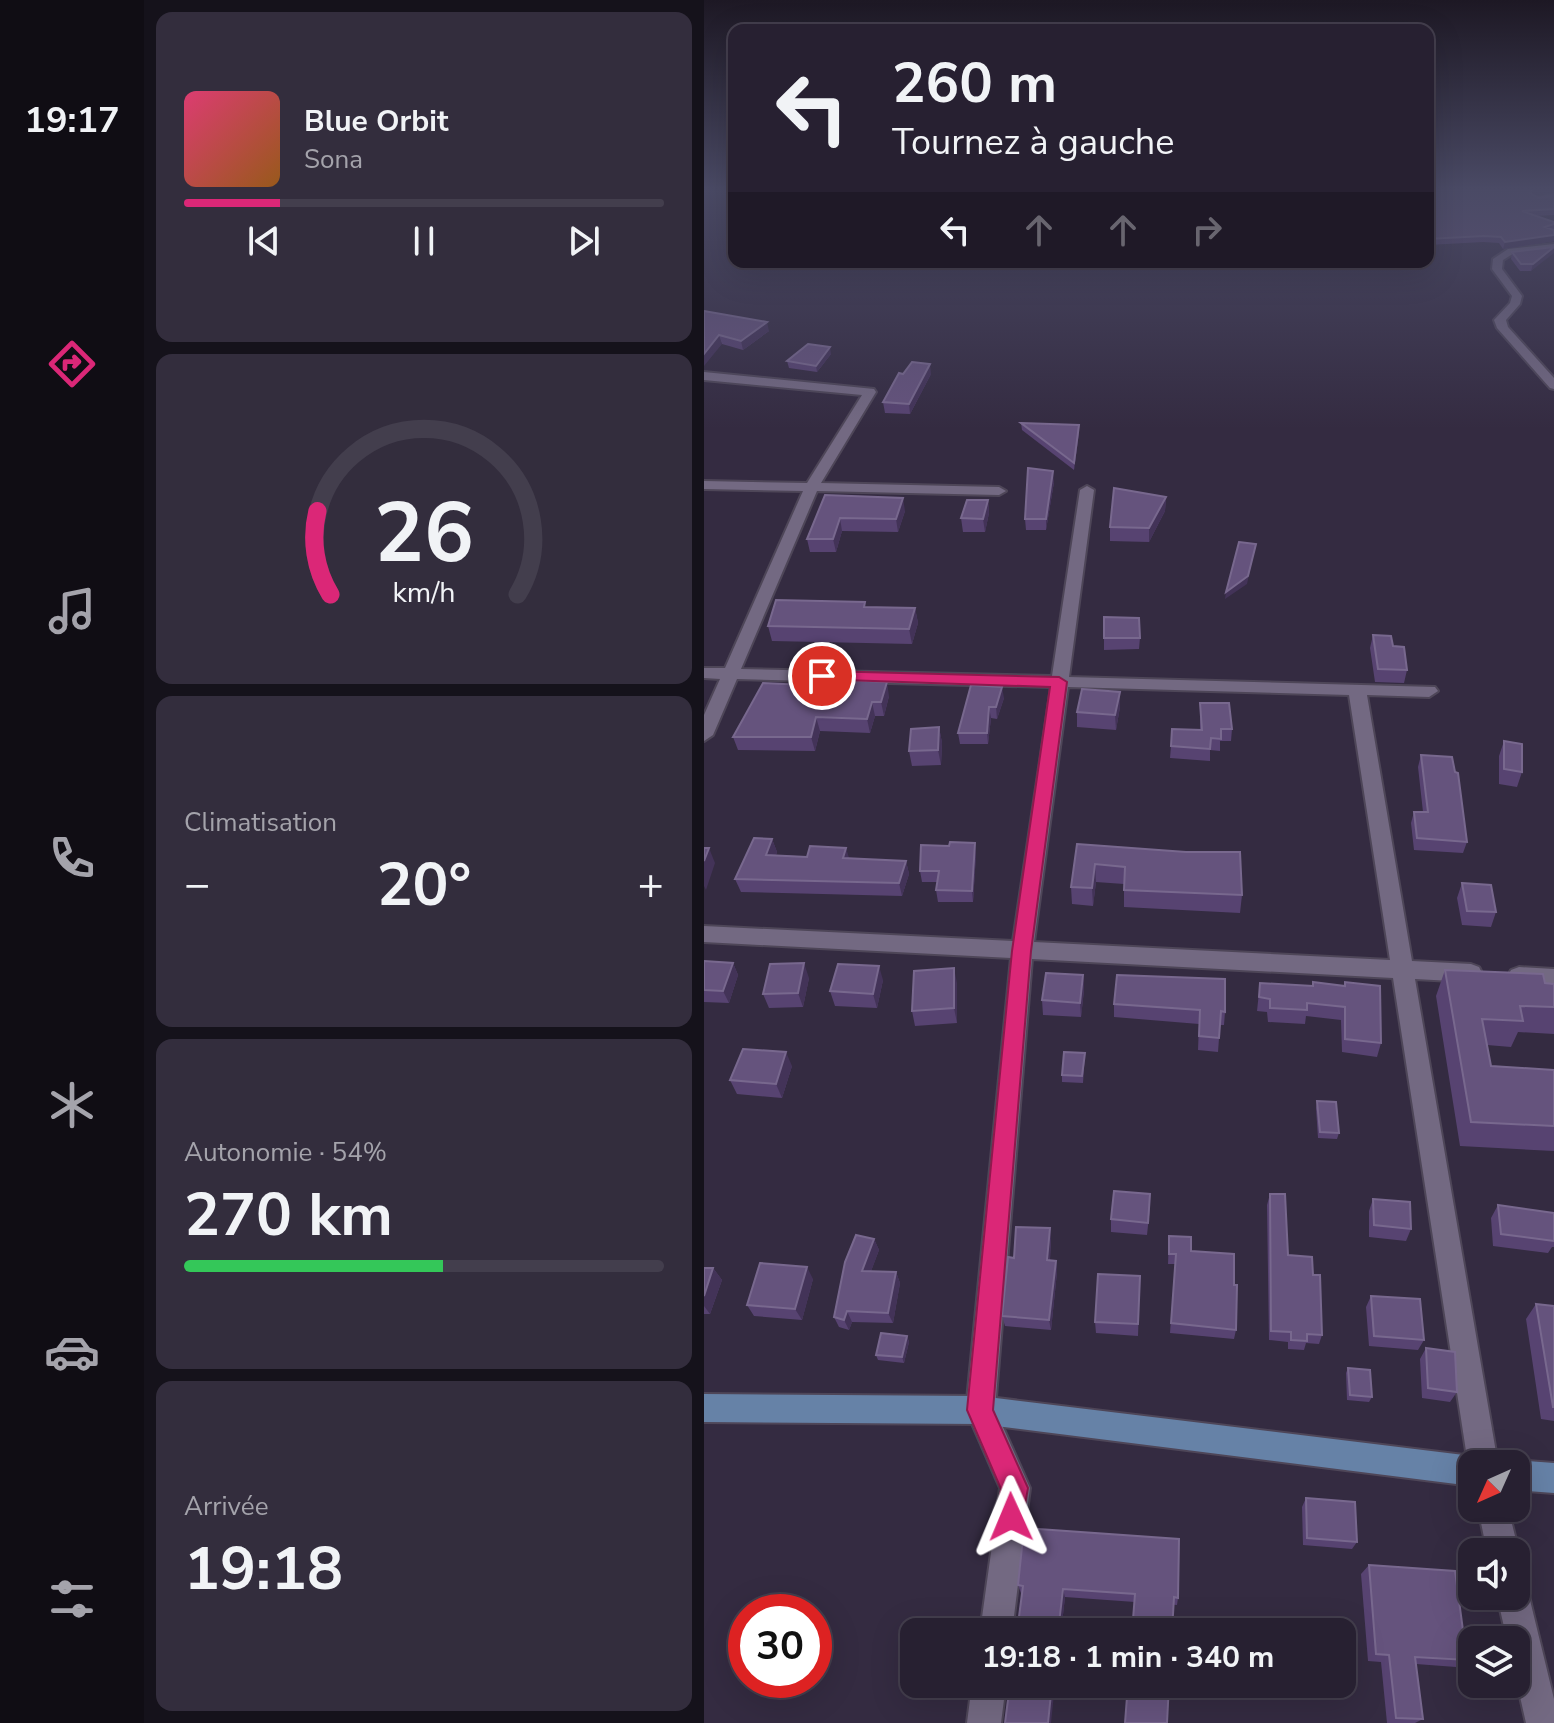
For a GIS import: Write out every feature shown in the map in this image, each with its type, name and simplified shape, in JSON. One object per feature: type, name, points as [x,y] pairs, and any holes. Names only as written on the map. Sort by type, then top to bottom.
[{"type":"main road","points":[[704,1408],[980,1410],[1458,1469]]},
{"type":"main road","points":[[1530,1476],[1554,1478]]},
{"type":"street","points":[[1497,268],[1517,296],[1515,304],[1500,320],[1503,328],[1554,385]]},
{"type":"street","points":[[704,376],[870,392],[811,488],[704,735]]},
{"type":"street","points":[[704,485],[999,491]]},
{"type":"street","points":[[998,1618],[1015,1488],[980,1410],[1022,951],[1087,490]]},
{"type":"street","points":[[704,673],[1429,691]]},
{"type":"street","points":[[1357,689],[1481,1450]]},
{"type":"street","points":[[704,934],[1554,978]]},
{"type":"street","points":[[1516,1610],[1543,1723]]},
{"type":"street","points":[[984,1723],[987,1698]]},
{"type":"building","points":[[704,311],[767,322],[741,341],[719,335],[704,354]]},
{"type":"building","points":[[808,344],[830,347],[816,366],[787,361]]},
{"type":"building","points":[[912,362],[930,364],[909,404],[883,402],[899,373],[903,374]]},
{"type":"building","points":[[1021,423],[1079,425],[1074,463]]},
{"type":"building","points":[[1028,468],[1053,471],[1046,519],[1025,519]]},
{"type":"building","points":[[1114,488],[1166,497],[1149,528],[1110,527]]},
{"type":"building","points":[[825,495],[903,498],[896,519],[840,518],[833,539],[807,539]]},
{"type":"building","points":[[967,500],[988,500],[983,519],[961,518]]},
{"type":"building","points":[[1239,542],[1256,544],[1248,576],[1226,592]]},
{"type":"building","points":[[776,600],[865,602],[864,607],[915,608],[909,629],[768,626]]},
{"type":"building","points":[[1104,617],[1139,618],[1140,638],[1104,638]]},
{"type":"building","points":[[1373,635],[1391,636],[1393,646],[1404,647],[1407,670],[1378,669]]},
{"type":"building","points":[[807,678],[887,682],[881,702],[872,702],[867,719],[816,717],[811,737],[733,737],[763,683],[805,685]]},
{"type":"building","points":[[971,685],[1002,687],[996,707],[989,707],[987,733],[958,733]]},
{"type":"building","points":[[1082,689],[1120,692],[1115,715],[1077,712]]},
{"type":"building","points":[[1200,703],[1229,703],[1232,729],[1221,729],[1221,739],[1211,738],[1210,749],[1171,746],[1172,729],[1202,730]]},
{"type":"building","points":[[939,727],[938,750],[909,751],[911,729]]},
{"type":"building","points":[[1504,741],[1522,744],[1522,772],[1504,769]]},
{"type":"building","points":[[1421,755],[1452,757],[1455,772],[1458,773],[1467,842],[1417,838],[1414,812],[1428,812]]},
{"type":"building","points":[[754,838],[772,839],[766,855],[807,857],[810,846],[846,848],[843,858],[906,861],[899,883],[735,879]]},
{"type":"building","points":[[950,842],[975,843],[972,891],[936,890],[939,871],[920,871],[921,845],[949,846]]},
{"type":"building","points":[[1077,844],[1186,852],[1240,852],[1242,895],[1124,890],[1125,867],[1095,864],[1092,888],[1071,887]]},
{"type":"building","points":[[1462,883],[1491,885],[1496,912],[1467,911]]},
{"type":"building","points":[[704,961],[733,963],[723,991],[704,990]]},
{"type":"building","points":[[804,963],[798,993],[763,994],[770,964]]},
{"type":"building","points":[[838,964],[879,966],[873,994],[830,991]]},
{"type":"building","points":[[954,968],[954,1008],[912,1011],[914,971]]},
{"type":"building","points":[[1445,970],[1543,974],[1545,983],[1554,984],[1554,1007],[1520,1006],[1523,1021],[1482,1019],[1491,1066],[1554,1070],[1554,1126],[1471,1122]]},
{"type":"building","points":[[1046,973],[1083,975],[1080,1003],[1042,1000]]},
{"type":"building","points":[[1117,975],[1225,979],[1225,1012],[1221,1011],[1219,1038],[1199,1036],[1200,1010],[1114,1004]]},
{"type":"building","points":[[1313,982],[1380,986],[1381,1043],[1345,1039],[1345,1007],[1307,1003],[1307,1010],[1270,1008],[1270,999],[1259,997],[1260,983],[1313,986]]},
{"type":"building","points":[[743,1049],[786,1052],[776,1084],[730,1080]]},
{"type":"building","points":[[1064,1052],[1085,1053],[1082,1076],[1062,1075]]},
{"type":"building","points":[[1317,1101],[1336,1102],[1339,1133],[1320,1132]]},
{"type":"building","points":[[1114,1191],[1150,1194],[1148,1223],[1111,1219]]},
{"type":"building","points":[[1270,1194],[1285,1194],[1288,1255],[1312,1257],[1313,1275],[1320,1275],[1322,1335],[1307,1334],[1307,1341],[1291,1340],[1291,1332],[1271,1331]]},
{"type":"building","points":[[1373,1199],[1410,1202],[1411,1229],[1374,1225]]},
{"type":"building","points":[[1498,1205],[1554,1213],[1554,1241],[1501,1234]]},
{"type":"building","points":[[1016,1227],[1050,1228],[1047,1260],[1056,1261],[1049,1320],[1002,1316],[1008,1257],[1014,1258]]},
{"type":"building","points":[[856,1235],[874,1239],[862,1271],[896,1272],[888,1313],[847,1311],[844,1320],[834,1317],[845,1262]]},
{"type":"building","points":[[1169,1236],[1191,1237],[1191,1251],[1234,1254],[1236,1330],[1171,1323],[1176,1254],[1169,1254]]},
{"type":"building","points":[[760,1263],[807,1267],[795,1309],[747,1305]]},
{"type":"building","points":[[704,1268],[713,1268],[704,1296]]},
{"type":"building","points":[[1098,1274],[1140,1276],[1138,1324],[1095,1322]]},
{"type":"building","points":[[1371,1296],[1420,1299],[1424,1340],[1374,1336]]},
{"type":"building","points":[[1536,1304],[1554,1306],[1554,1407],[1553,1407]]},
{"type":"building","points":[[881,1333],[907,1336],[902,1357],[876,1355]]},
{"type":"building","points":[[1426,1348],[1455,1352],[1457,1392],[1428,1388]]},
{"type":"building","points":[[1348,1368],[1370,1370],[1372,1397],[1350,1395]]},
{"type":"building","points":[[1306,1498],[1355,1502],[1357,1542],[1307,1538]]},
{"type":"building","points":[[1024,1528],[1179,1539],[1178,1598],[1174,1597],[1173,1618],[1133,1618],[1135,1594],[1063,1589],[1060,1618],[1019,1618],[1023,1586],[1018,1585]]},
{"type":"building","points":[[1369,1565],[1455,1571],[1462,1626],[1458,1626],[1458,1659],[1415,1657],[1423,1719],[1396,1718],[1389,1655],[1376,1654]]},
{"type":"building","points":[[1008,1698],[1051,1698],[1048,1723],[1005,1723]]},
{"type":"building","points":[[1127,1698],[1168,1698],[1167,1723],[1125,1723]]},
{"type":"route","points":[[822,676],[1059,682],[1022,951],[980,1410],[1015,1488],[1011,1517]]}]
